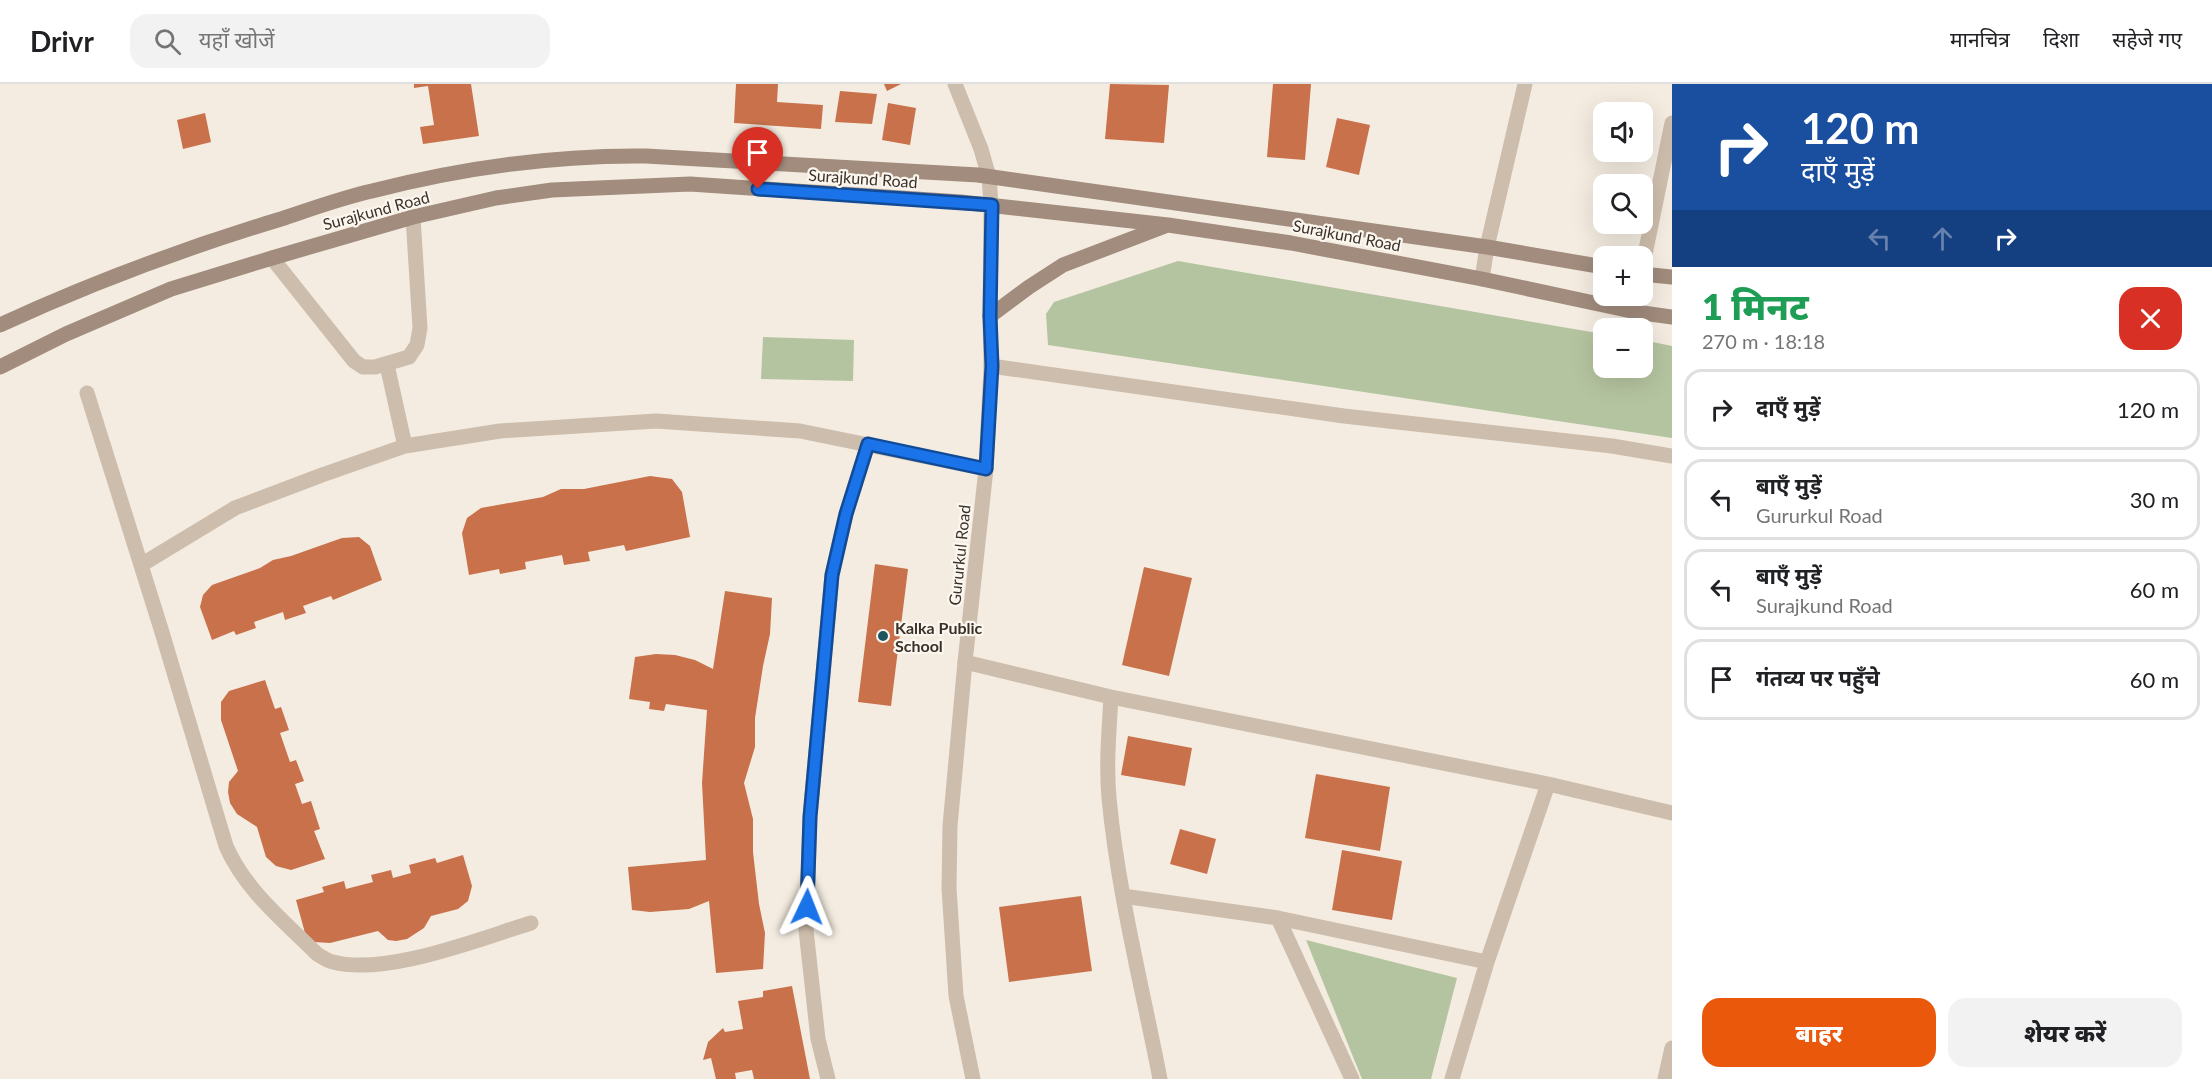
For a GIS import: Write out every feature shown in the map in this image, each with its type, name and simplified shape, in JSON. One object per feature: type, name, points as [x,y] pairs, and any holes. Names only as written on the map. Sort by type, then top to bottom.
[{"type":"main road","name":"Surajkund Road","points":[[0,325],[67,294],[203,242],[371,191],[480,167],[572,157],[646,156],[988,177],[1593,265]]},
{"type":"main road","name":"Surajkund Road","points":[[0,367],[66,334],[171,289],[413,217],[496,198],[552,190],[690,184],[992,205],[1168,225],[1291,243],[1482,279],[1636,312],[1672,317]]},
{"type":"main road","points":[[990,316],[1029,287],[1063,266],[1168,225]]},
{"type":"main road","points":[[1653,275],[1672,278]]},
{"type":"street","name":"Gururkul Road","points":[[955,84],[981,149],[992,205],[990,316],[992,366],[986,469],[950,826],[949,888],[956,996],[973,1079]]},
{"type":"street","points":[[1482,279],[1525,84]]},
{"type":"street","points":[[1647,246],[1672,123]]},
{"type":"street","points":[[272,258],[354,361],[363,367],[387,365],[408,357],[417,345],[420,328],[413,217]]},
{"type":"street","points":[[1636,312],[1637,306]]},
{"type":"street","points":[[387,365],[405,446]]},
{"type":"street","points":[[992,366],[1333,414],[1612,446],[1672,456]]},
{"type":"street","points":[[87,393],[141,565],[205,783],[234,866],[262,899],[317,954],[331,962],[367,965],[426,956],[531,923]]},
{"type":"street","points":[[141,565],[235,508],[322,475],[405,446],[500,431],[656,421],[800,431],[986,469]]},
{"type":"street","points":[[828,1079],[818,1039],[806,930],[810,817],[832,575],[846,514],[868,444]]},
{"type":"street","points":[[965,662],[1111,697],[1548,784],[1672,813]]},
{"type":"street","points":[[1111,697],[1107,762],[1109,799],[1123,897],[1160,1079]]},
{"type":"street","points":[[1452,1079],[1487,962],[1548,784]]},
{"type":"street","points":[[1123,897],[1278,918],[1487,962]]},
{"type":"street","points":[[1278,918],[1352,1079]]},
{"type":"street","points":[[1665,1079],[1672,1048]]},
{"type":"green space","points":[[1178,261],[1593,332],[1593,378],[1653,378],[1653,342],[1672,346],[1672,438],[1048,345],[1046,314],[1054,302]]},
{"type":"green space","points":[[763,337],[854,340],[853,381],[761,379]]},
{"type":"green space","points":[[1306,940],[1457,978],[1431,1079],[1362,1079]]},
{"type":"building","points":[[414,84],[471,84],[479,136],[423,144],[420,127],[434,125],[428,86],[414,88]]},
{"type":"building","points":[[736,84],[778,84],[777,102],[823,105],[821,129],[734,123]]},
{"type":"building","points":[[884,84],[901,84],[887,91]]},
{"type":"building","points":[[1110,84],[1169,85],[1164,143],[1105,139]]},
{"type":"building","points":[[1273,84],[1311,84],[1305,160],[1267,157]]},
{"type":"building","points":[[840,91],[877,94],[872,124],[835,122]]},
{"type":"building","points":[[888,103],[916,108],[910,145],[882,140]]},
{"type":"building","points":[[205,113],[211,142],[183,149],[177,120]]},
{"type":"building","points":[[1337,118],[1370,125],[1359,175],[1326,167]]},
{"type":"building","points":[[650,476],[672,479],[682,492],[690,537],[626,551],[624,545],[588,552],[590,561],[564,565],[562,555],[525,562],[526,569],[500,574],[499,569],[469,575],[462,533],[467,518],[481,508],[543,497],[561,489],[584,489]]},
{"type":"building","points":[[359,537],[370,546],[382,580],[333,600],[331,596],[303,606],[306,613],[285,620],[283,612],[254,622],[256,628],[236,635],[234,631],[212,640],[200,607],[203,595],[212,585],[260,568],[273,560],[342,538]]},
{"type":"building","name":"Kalka Public School","points":[[875,564],[908,569],[891,706],[858,702]]},
{"type":"building","points":[[1144,567],[1192,578],[1169,676],[1122,665]]},
{"type":"building","points":[[725,591],[772,598],[770,634],[755,718],[755,747],[744,783],[753,819],[753,852],[765,933],[763,969],[716,973],[709,901],[689,909],[650,912],[632,910],[628,867],[706,860],[702,783],[707,710],[666,704],[664,711],[649,709],[650,702],[629,699],[635,657],[656,654],[675,655],[695,660],[713,669]]},
{"type":"building","points":[[265,680],[275,709],[281,707],[289,730],[280,733],[290,762],[296,760],[304,781],[295,784],[302,804],[311,801],[320,829],[314,831],[325,859],[291,870],[276,866],[266,857],[257,827],[237,814],[230,803],[228,792],[229,782],[238,771],[221,720],[221,702],[229,691]]},
{"type":"building","points":[[1128,736],[1192,748],[1185,786],[1121,775]]},
{"type":"building","points":[[1316,774],[1390,787],[1380,851],[1305,838]]},
{"type":"building","points":[[1180,829],[1216,839],[1207,874],[1170,864]]},
{"type":"building","points":[[1342,850],[1402,861],[1392,920],[1332,910]]},
{"type":"building","points":[[463,855],[472,886],[468,901],[458,909],[431,916],[424,928],[407,939],[388,940],[378,931],[330,943],[314,942],[305,933],[296,900],[324,892],[322,887],[344,881],[346,889],[373,882],[371,875],[391,870],[393,878],[411,873],[409,865],[435,858],[437,863]]},
{"type":"building","points":[[1081,896],[1092,971],[1009,982],[999,907]]},
{"type":"building","points":[[792,986],[810,1079],[754,1079],[752,1070],[735,1073],[736,1079],[716,1079],[711,1058],[703,1060],[708,1042],[723,1028],[725,1032],[743,1029],[738,1001],[763,997],[763,991]]},
{"type":"place","name":"Kalka Public School","points":[[883,636]]},
{"type":"route","points":[[758,189],[992,205],[990,316],[992,366],[986,469],[868,444],[846,514],[832,575],[819,703],[810,817],[807,907]]}]
